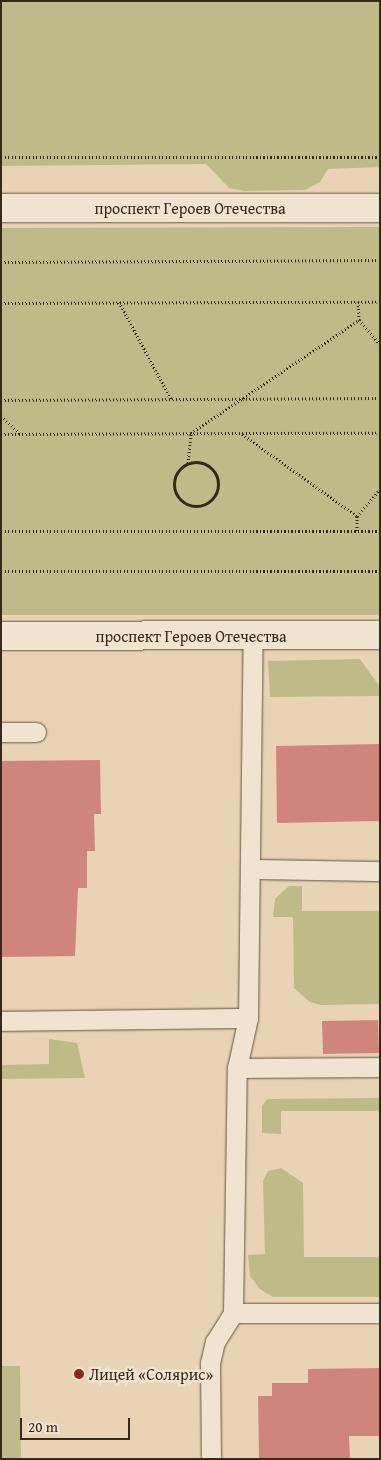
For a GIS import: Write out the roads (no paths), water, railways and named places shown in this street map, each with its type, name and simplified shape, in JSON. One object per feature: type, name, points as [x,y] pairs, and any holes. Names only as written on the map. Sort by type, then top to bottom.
[{"type":"street","name":"проспект Героев Отечества","points":[[1,208],[380,208]]},
{"type":"street","name":"проспект Героев Отечества","points":[[1,636],[380,634]]},
{"type":"lane","points":[[211,1459],[210,1364],[215,1342],[233,1314],[237,1068],[248,1018],[253,636]]},
{"type":"lane","points":[[1,732],[36,732]]},
{"type":"lane","points":[[251,870],[380,870]]},
{"type":"lane","points":[[1,1021],[248,1018]]},
{"type":"lane","points":[[237,1068],[380,1067]]},
{"type":"lane","points":[[233,1314],[380,1313]]},
{"type":"place","name":"Лицей «Солярис»","points":[[79,1374]]}]
